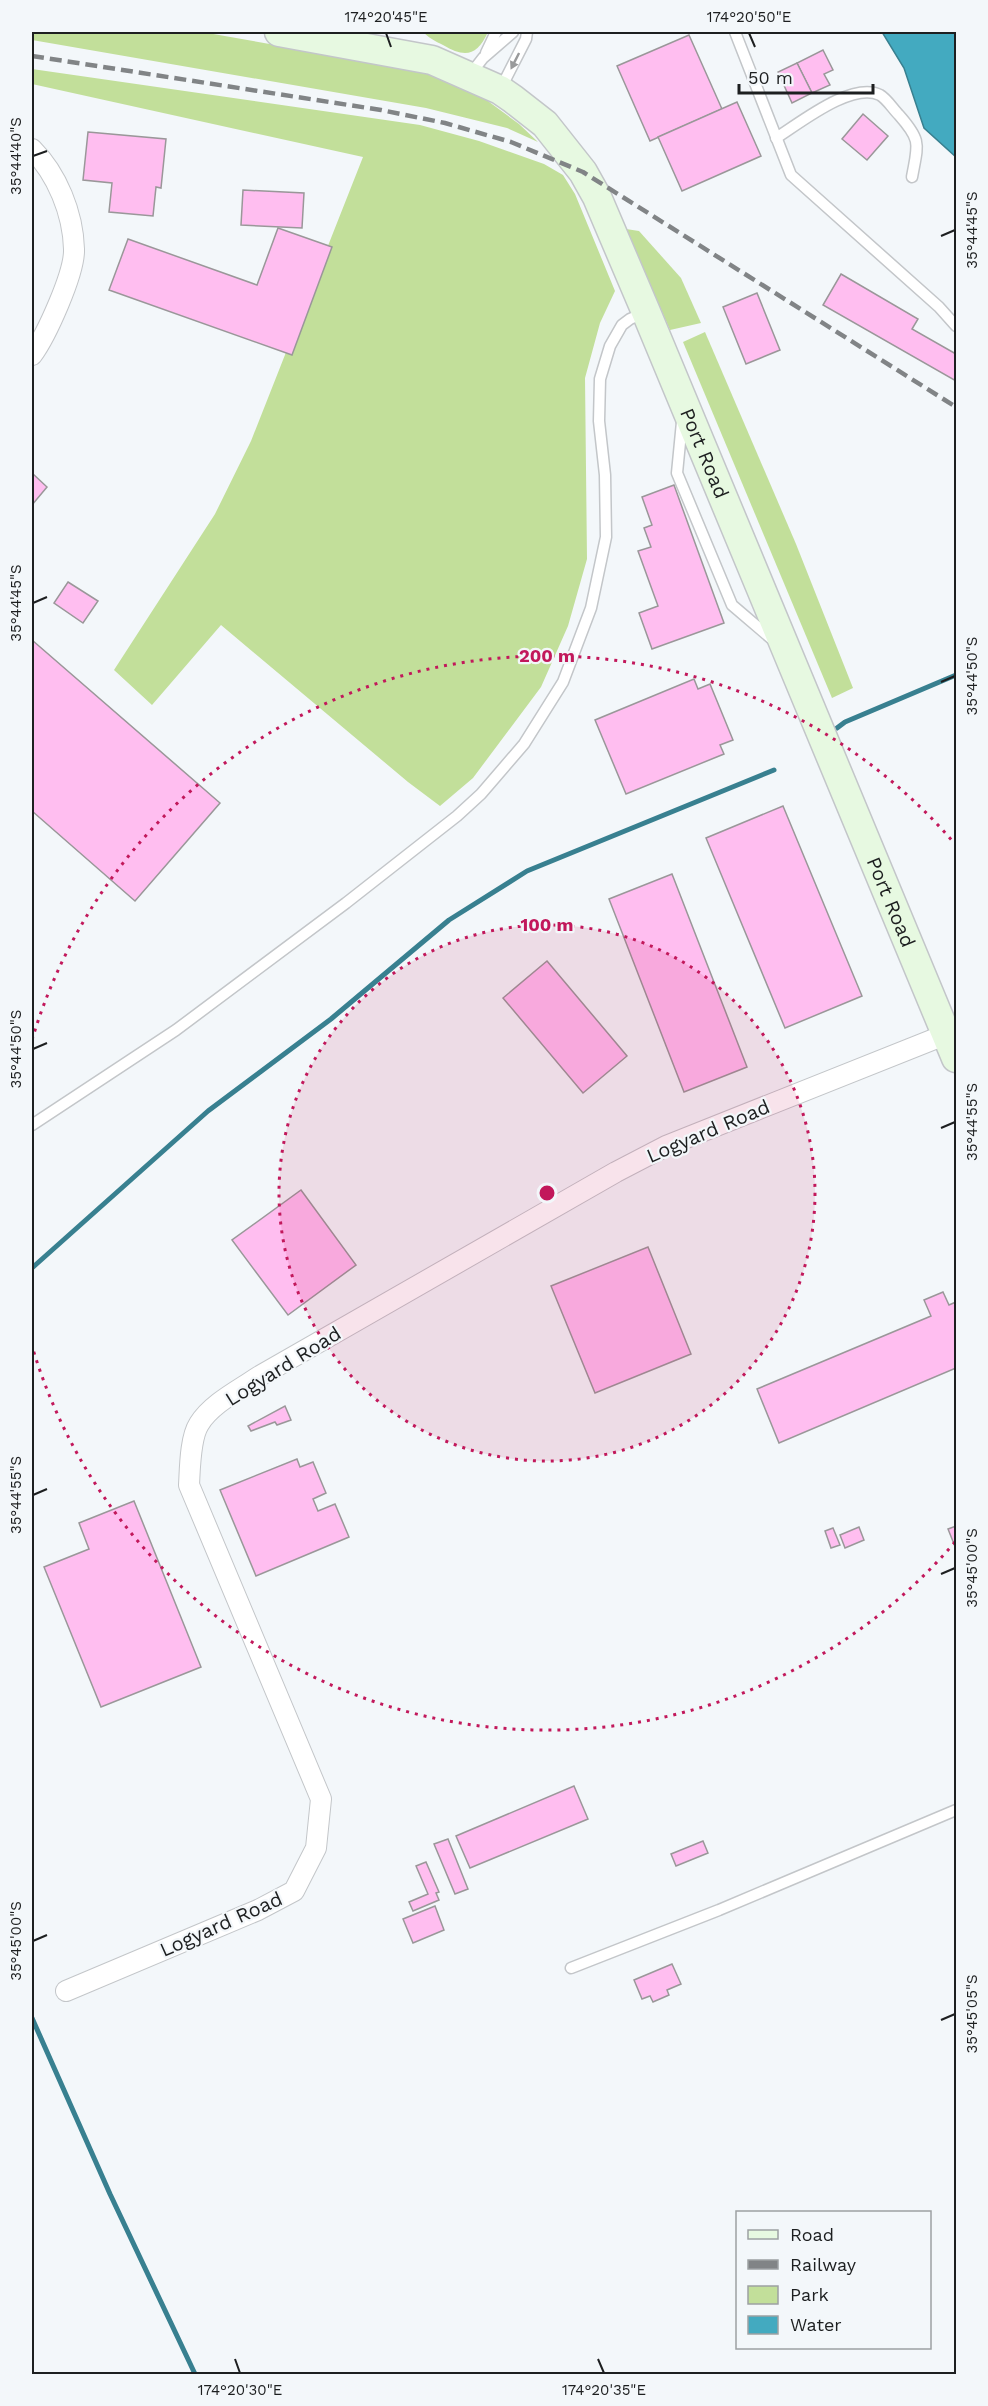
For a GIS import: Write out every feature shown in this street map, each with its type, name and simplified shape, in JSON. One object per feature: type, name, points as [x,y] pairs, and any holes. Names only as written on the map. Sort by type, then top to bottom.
[{"type":"main road","name":"Port Road","points":[[279,32],[368,43],[432,60],[476,67],[500,90],[545,124],[583,172],[597,197],[646,312],[952,1046]]},
{"type":"street","points":[[32,149],[64,196],[74,250],[64,290],[41,343],[32,355]]},
{"type":"street","name":"Logyard Road","points":[[66,1991],[258,1910],[294,1891],[316,1848],[321,1799],[189,1485],[191,1455],[198,1425],[217,1406],[258,1377],[616,1172],[666,1146],[952,1046]]},
{"type":"lane","points":[[476,67],[496,32]]},
{"type":"lane","points":[[476,67],[513,32]]},
{"type":"lane","points":[[500,90],[526,39],[527,32]]},
{"type":"lane","points":[[735,32],[791,175],[939,307],[957,326]]},
{"type":"lane","points":[[777,138],[831,103],[854,94],[868,92],[881,95],[916,134],[917,149],[912,177]]},
{"type":"lane","points":[[32,1125],[176,1030],[346,903],[457,816],[488,786],[524,744],[563,682],[591,608],[606,537],[605,475],[599,421],[600,380],[610,346],[622,325],[646,312]]},
{"type":"lane","points":[[571,1968],[719,1910],[957,1810]]},
{"type":"green space","points":[[32,32],[202,32],[411,69],[455,81],[481,96],[519,124],[538,142],[507,128],[426,108],[32,40]]},
{"type":"green space","points":[[423,32],[488,32],[475,50],[464,53],[451,49]]},
{"type":"green space","points":[[32,69],[420,125],[479,141],[544,164],[563,175],[575,194],[615,291],[600,323],[585,378],[587,559],[568,626],[541,687],[473,778],[440,806],[408,782],[221,625],[152,705],[114,670],[215,514],[251,441],[363,157],[32,84]]},
{"type":"green space","points":[[626,229],[639,231],[681,278],[701,323],[670,330]]},
{"type":"green space","points":[[705,332],[796,544],[853,688],[832,698],[683,342]]},
{"type":"water","points":[[882,32],[956,32],[956,157],[924,128],[904,68]]},
{"type":"building","points":[[689,35],[722,109],[650,141],[617,66]]},
{"type":"building","points":[[823,50],[833,70],[824,74],[830,85],[812,93],[797,63]]},
{"type":"building","points":[[797,63],[812,93],[792,103],[778,72]]},
{"type":"building","points":[[737,102],[761,156],[682,191],[658,137]]},
{"type":"building","points":[[863,114],[888,136],[867,160],[842,139]]},
{"type":"building","points":[[88,132],[166,139],[161,188],[156,187],[153,216],[109,212],[112,183],[83,180]]},
{"type":"building","points":[[243,190],[304,193],[302,228],[241,225]]},
{"type":"building","points":[[278,228],[332,247],[292,355],[109,290],[128,239],[257,285]]},
{"type":"building","points":[[841,274],[918,319],[912,329],[956,354],[956,381],[823,305]]},
{"type":"building","points":[[757,293],[780,350],[746,364],[723,307]]},
{"type":"building","points":[[32,473],[47,487],[32,505]]},
{"type":"building","points":[[674,485],[724,623],[652,649],[639,613],[658,606],[638,551],[651,547],[644,528],[652,525],[642,497]]},
{"type":"building","points":[[68,582],[98,601],[83,623],[54,603]]},
{"type":"building","points":[[32,640],[220,803],[135,901],[32,811]]},
{"type":"building","points":[[694,679],[698,689],[710,684],[733,740],[720,745],[724,754],[626,794],[595,720]]},
{"type":"building","points":[[783,806],[862,996],[785,1028],[706,838]]},
{"type":"building","points":[[672,874],[747,1067],[684,1092],[609,899]]},
{"type":"building","points":[[547,961],[627,1056],[583,1093],[503,998]]},
{"type":"building","points":[[301,1190],[356,1265],[288,1315],[232,1240]]},
{"type":"building","points":[[648,1247],[691,1354],[595,1393],[551,1286]]},
{"type":"building","points":[[943,1292],[949,1305],[956,1302],[956,1368],[779,1443],[757,1389],[931,1316],[924,1300]]},
{"type":"building","points":[[285,1406],[291,1420],[277,1425],[275,1422],[251,1431],[248,1426]]},
{"type":"building","points":[[297,1459],[300,1467],[313,1462],[326,1493],[313,1499],[318,1511],[335,1504],[349,1537],[256,1576],[220,1490]]},
{"type":"building","points":[[134,1501],[201,1667],[101,1707],[44,1567],[89,1549],[79,1523]]},
{"type":"building","points":[[956,1526],[956,1549],[948,1529]]},
{"type":"building","points":[[859,1527],[864,1540],[845,1548],[840,1535]]},
{"type":"building","points":[[833,1528],[840,1545],[831,1548],[825,1531]]},
{"type":"building","points":[[574,1786],[588,1819],[470,1868],[456,1836]]},
{"type":"building","points":[[448,1839],[468,1889],[455,1894],[434,1844]]},
{"type":"building","points":[[703,1841],[708,1853],[676,1866],[671,1854]]},
{"type":"building","points":[[426,1862],[439,1892],[436,1893],[439,1900],[413,1911],[409,1902],[428,1894],[416,1866]]},
{"type":"building","points":[[435,1906],[444,1930],[413,1943],[403,1919]]},
{"type":"building","points":[[672,1964],[681,1984],[667,1990],[669,1995],[653,2002],[650,1996],[642,1999],[634,1980]]},
{"type":"waterway","points":[[837,728],[845,722],[956,675]]},
{"type":"waterway","points":[[32,1268],[208,1111],[331,1019],[449,920],[527,871],[774,770]]},
{"type":"waterway","points":[[32,2018],[110,2194],[195,2374]]},
{"type":"railway","points":[[32,56],[381,110],[445,123],[511,142],[583,172],[956,407]]}]
